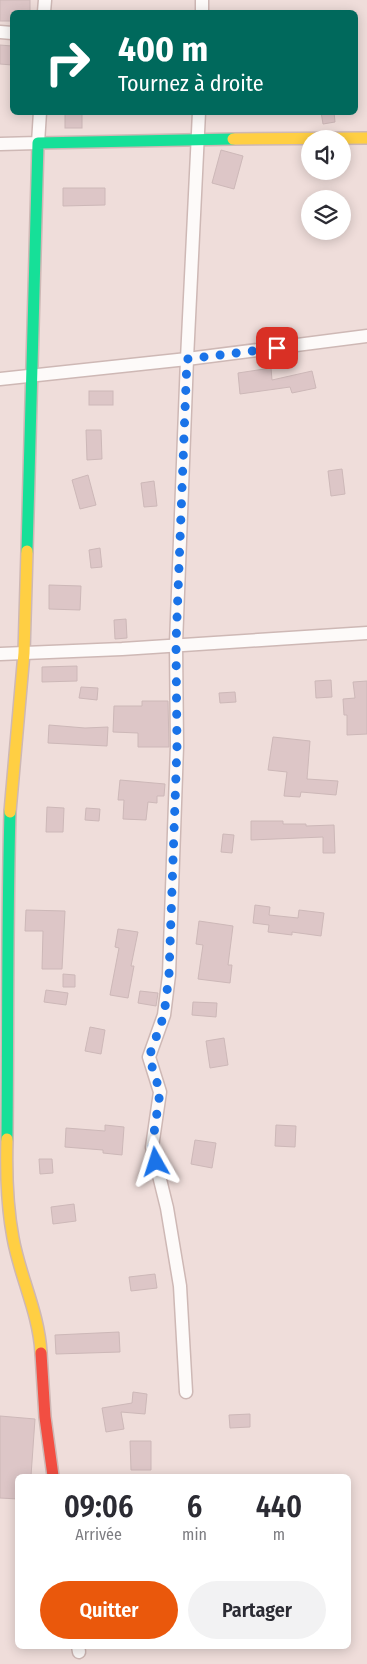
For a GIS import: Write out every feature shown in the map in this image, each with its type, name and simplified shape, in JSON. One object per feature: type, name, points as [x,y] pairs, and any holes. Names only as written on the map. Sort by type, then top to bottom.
[{"type":"street","points":[[40,115],[24,653],[10,804],[7,906],[8,1052],[6,1170],[13,1238],[40,1336],[45,1418],[54,1474]]},
{"type":"street","points":[[186,1392],[180,1286],[167,1208],[152,1147],[160,1092],[149,1057],[164,1015],[169,975],[177,746],[176,644],[199,115]]},
{"type":"street","points":[[0,144],[367,138]]},
{"type":"street","points":[[0,379],[32,374],[187,359],[367,336]]},
{"type":"street","points":[[0,654],[122,649],[367,633]]},
{"type":"building","points":[[0,0],[30,0],[30,10],[10,10],[10,21],[0,21]]},
{"type":"building","points":[[0,45],[10,46],[10,65],[0,64]]},
{"type":"building","points":[[65,115],[82,115],[82,128],[65,128]]},
{"type":"building","points":[[322,115],[334,115],[335,122],[323,124]]},
{"type":"building","points":[[221,150],[243,156],[234,189],[212,183]]},
{"type":"building","points":[[63,188],[105,188],[105,205],[63,206]]},
{"type":"building","points":[[271,368],[272,380],[312,371],[316,388],[292,393],[290,387],[240,394],[238,373]]},
{"type":"building","points":[[89,391],[113,391],[113,405],[89,405]]},
{"type":"building","points":[[86,430],[101,430],[102,459],[87,460]]},
{"type":"building","points":[[342,469],[345,494],[331,496],[328,471]]},
{"type":"building","points":[[88,475],[96,505],[80,509],[72,480]]},
{"type":"building","points":[[154,481],[157,506],[144,507],[141,483]]},
{"type":"building","points":[[100,548],[102,567],[91,568],[89,550]]},
{"type":"building","points":[[49,585],[81,586],[80,610],[49,609]]},
{"type":"building","points":[[126,619],[127,638],[115,639],[114,620]]},
{"type":"building","points":[[77,666],[77,681],[42,682],[42,667]]},
{"type":"building","points":[[331,680],[332,697],[316,698],[315,681]]},
{"type":"building","points":[[367,681],[367,734],[347,735],[347,715],[344,715],[343,699],[355,698],[353,682]]},
{"type":"building","points":[[81,687],[98,688],[97,700],[79,698]]},
{"type":"building","points":[[235,692],[236,702],[220,703],[219,693]]},
{"type":"building","points":[[142,701],[168,701],[169,747],[138,747],[138,733],[113,732],[114,706],[142,706]]},
{"type":"building","points":[[49,725],[85,728],[108,727],[107,746],[48,743]]},
{"type":"building","points":[[273,737],[310,741],[307,779],[338,781],[336,795],[301,792],[300,797],[284,796],[287,772],[268,770]]},
{"type":"building","points":[[120,780],[165,784],[164,796],[157,796],[157,803],[148,802],[146,820],[123,819],[124,800],[118,800]]},
{"type":"building","points":[[47,807],[64,808],[63,832],[46,832]]},
{"type":"building","points":[[86,808],[100,809],[99,821],[85,820]]},
{"type":"building","points":[[251,821],[283,821],[283,824],[306,824],[306,826],[334,825],[335,853],[323,853],[323,837],[251,840]]},
{"type":"building","points":[[223,834],[234,835],[232,853],[221,852]]},
{"type":"building","points":[[255,905],[270,907],[269,915],[298,918],[299,910],[324,913],[321,936],[292,932],[292,935],[268,932],[269,925],[253,923]]},
{"type":"building","points":[[26,910],[65,911],[62,969],[42,969],[43,931],[25,931]]},
{"type":"building","points":[[199,921],[233,926],[228,965],[232,965],[230,983],[198,979],[203,945],[196,944]]},
{"type":"building","points":[[118,929],[138,932],[131,966],[134,966],[128,998],[110,995],[119,948],[115,947]]},
{"type":"building","points":[[63,974],[75,975],[75,987],[63,987]]},
{"type":"building","points":[[46,990],[68,993],[66,1005],[44,1002]]},
{"type":"building","points":[[140,991],[158,993],[156,1006],[138,1003]]},
{"type":"building","points":[[193,1002],[217,1003],[216,1017],[192,1015]]},
{"type":"building","points":[[90,1027],[105,1030],[101,1054],[85,1051]]},
{"type":"building","points":[[224,1038],[228,1065],[210,1068],[206,1041]]},
{"type":"building","points":[[105,1125],[124,1127],[122,1155],[103,1153],[103,1150],[65,1147],[66,1128],[105,1131]]},
{"type":"building","points":[[276,1125],[296,1126],[295,1147],[275,1146]]},
{"type":"building","points":[[195,1140],[216,1143],[212,1168],[191,1164]]},
{"type":"building","points":[[39,1159],[52,1159],[53,1173],[40,1174]]},
{"type":"building","points":[[74,1204],[76,1221],[53,1224],[51,1207]]},
{"type":"building","points":[[155,1274],[157,1288],[131,1291],[129,1277]]},
{"type":"building","points":[[119,1332],[120,1352],[56,1354],[55,1335]]},
{"type":"building","points":[[133,1392],[147,1394],[145,1414],[121,1412],[124,1429],[106,1432],[102,1408],[132,1403]]},
{"type":"building","points":[[250,1414],[250,1427],[230,1428],[229,1415]]},
{"type":"building","points":[[0,1416],[35,1419],[31,1474],[15,1474],[15,1499],[0,1498]]},
{"type":"building","points":[[130,1441],[151,1441],[151,1470],[131,1470]]},
{"type":"traffic: fast","points":[[27,551],[38,143],[233,139]]},
{"type":"traffic: fast","points":[[7,1139],[10,812]]},
{"type":"traffic: slow","points":[[233,139],[367,138]]},
{"type":"traffic: slow","points":[[10,812],[24,653],[27,551]]},
{"type":"traffic: slow","points":[[7,1139],[9,1214],[16,1252],[37,1324],[41,1353]]},
{"type":"traffic: jam","points":[[41,1353],[45,1417],[53,1474]]},
{"type":"route","points":[[156,1162],[152,1147],[160,1092],[149,1057],[164,1015],[169,975],[177,746],[176,644],[187,359],[277,348]]}]
